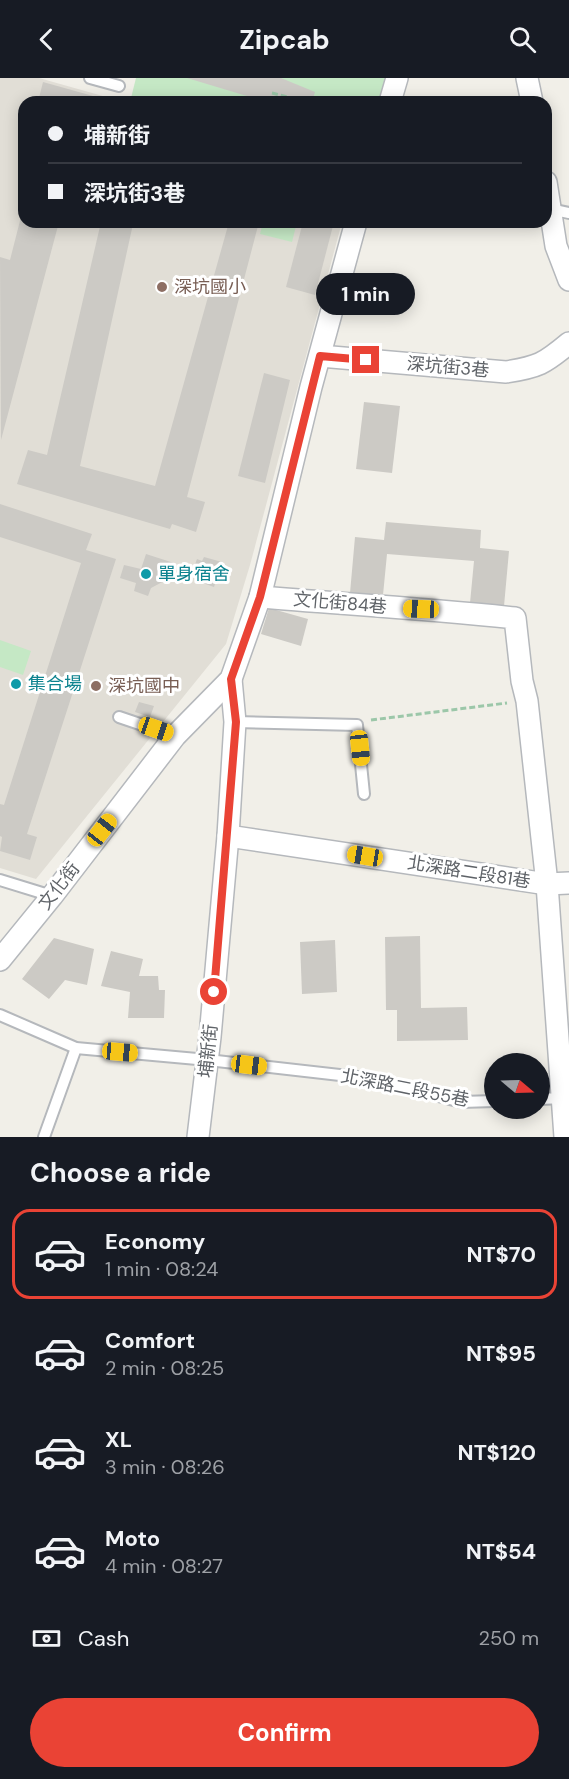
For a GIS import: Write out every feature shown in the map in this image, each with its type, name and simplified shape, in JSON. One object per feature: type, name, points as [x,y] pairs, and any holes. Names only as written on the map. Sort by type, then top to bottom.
[{"type":"street","points":[[392,96],[397,78]]},
{"type":"street","points":[[527,78],[531,96]]},
{"type":"street","points":[[552,194],[560,211],[556,246],[569,280]]},
{"type":"street","name":"文化街","points":[[0,960],[175,736],[231,679],[260,597],[354,228]]},
{"type":"street","name":"深坑街3巷","points":[[320,356],[506,372],[532,368],[550,359],[569,343]]},
{"type":"street","name":"文化街84巷","points":[[260,597],[439,609],[515,618],[522,681],[527,701]]},
{"type":"street","name":"埔新街","points":[[198,1137],[208,1060],[228,836],[236,722],[231,679]]},
{"type":"street","points":[[527,701],[547,884],[566,1098],[565,1137]]},
{"type":"street","name":"北深路二段81巷","points":[[228,836],[547,884],[569,883]]},
{"type":"lane","points":[[90,78],[119,86]]},
{"type":"lane","points":[[119,717],[175,736]]},
{"type":"lane","points":[[236,722],[357,725],[364,794]]},
{"type":"lane","points":[[0,880],[52,896]]},
{"type":"lane","name":"北深路二段55巷","points":[[0,1015],[76,1048],[375,1079],[461,1102],[484,1101]]},
{"type":"lane","points":[[44,1137],[76,1048]]},
{"type":"lane","points":[[550,1099],[566,1098]]},
{"type":"path","points":[[273,93],[284,96]]},
{"type":"path","points":[[371,720],[527,701]]},
{"type":"shaded area","name":"深坑國小","points":[[0,78],[39,78],[103,96],[18,96],[18,228],[340,228],[250,565],[226,644],[36,879],[0,868]]},
{"type":"green space","points":[[136,78],[386,78],[381,96],[132,96]]},
{"type":"green space","points":[[262,228],[296,228],[292,242],[260,234]]},
{"type":"green space","points":[[0,640],[31,651],[23,675],[0,667]]},
{"type":"building","points":[[187,78],[281,78],[315,92],[314,96],[247,96]]},
{"type":"building","points":[[43,82],[93,96],[40,96]]},
{"type":"building","points":[[18,228],[57,228],[1,440],[0,257],[10,260]]},
{"type":"building","points":[[100,228],[132,228],[80,466],[155,486],[227,228],[257,228],[187,497],[205,502],[196,532],[172,524],[170,529],[17,484],[28,450],[47,455]]},
{"type":"building","points":[[301,228],[332,228],[315,295],[286,287]]},
{"type":"building","points":[[264,373],[290,380],[265,483],[238,476]]},
{"type":"building","points":[[364,402],[400,406],[392,473],[356,469]]},
{"type":"building","points":[[0,504],[92,534],[86,550],[116,559],[27,834],[37,837],[30,860],[0,851],[2,837],[0,836],[0,804],[4,805],[81,563],[0,537]]},
{"type":"building","points":[[386,522],[481,530],[480,548],[509,551],[504,606],[470,603],[474,561],[387,554],[383,595],[350,593],[355,537],[384,540]]},
{"type":"building","name":"單身宿舍","points":[[146,554],[174,563],[168,579],[151,588],[148,596],[134,591],[136,583],[120,578],[124,565],[141,569]]},
{"type":"building","points":[[204,557],[222,562],[214,587],[197,581],[199,572],[193,570],[197,559],[202,561]]},
{"type":"building","points":[[269,608],[308,619],[301,646],[261,634]]},
{"type":"building","points":[[139,702],[154,706],[150,717],[135,712]]},
{"type":"building","points":[[420,936],[421,1008],[467,1007],[468,1040],[397,1041],[397,1010],[386,1010],[385,937]]},
{"type":"building","points":[[54,938],[94,949],[87,985],[65,980],[49,999],[22,979]]},
{"type":"building","points":[[335,940],[337,992],[302,994],[300,942]]},
{"type":"building","points":[[111,951],[143,959],[139,976],[158,976],[159,990],[165,990],[164,1018],[128,1018],[130,992],[101,986]]},
{"type":"place","name":"深坑國小","points":[[162,287]]},
{"type":"place","name":"單身宿舍","points":[[146,574]]},
{"type":"place","name":"集合場","points":[[16,684]]},
{"type":"place","name":"深坑國中","points":[[96,686]]},
{"type":"route","points":[[214,992],[236,722],[231,679],[260,597],[320,356],[366,360]]}]
